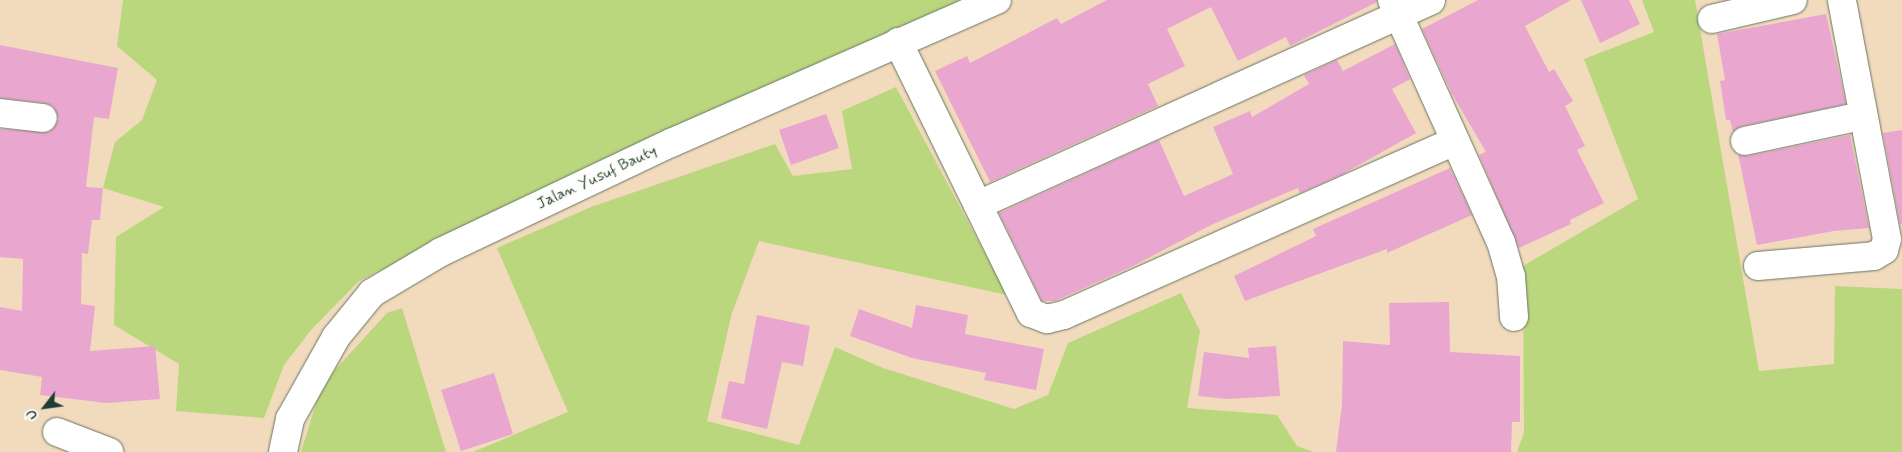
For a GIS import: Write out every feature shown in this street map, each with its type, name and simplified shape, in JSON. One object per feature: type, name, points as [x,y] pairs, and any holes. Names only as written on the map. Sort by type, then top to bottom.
[{"type":"street","name":"Jalan Yusuf Bauty","points":[[283,452],[290,418],[336,337],[372,293],[468,239],[671,143],[997,0]]},
{"type":"street","points":[[978,205],[1395,8],[1431,0]]},
{"type":"street","points":[[1712,19],[1793,0]]},
{"type":"street","points":[[1758,266],[1874,256],[1884,250],[1887,239],[1862,116],[1842,0]]},
{"type":"street","points":[[1395,8],[1501,242],[1511,276],[1514,317]]},
{"type":"street","points":[[898,42],[1031,313],[1047,319],[1064,315],[1455,141]]},
{"type":"street","points":[[0,113],[43,118]]},
{"type":"street","points":[[1745,141],[1862,116]]},
{"type":"street","points":[[58,432],[109,452]]},
{"type":"green space","points":[[123,0],[968,0],[593,164],[359,281],[311,330],[284,365],[264,418],[176,411],[179,364],[114,325],[116,237],[164,207],[103,188],[115,142],[142,120],[157,80],[117,46]]},
{"type":"green space","points":[[1642,0],[1695,0],[1759,371],[1834,364],[1835,286],[1902,289],[1902,452],[1517,452],[1524,433],[1523,266],[1638,199],[1584,59],[1654,32]]},
{"type":"green space","points":[[896,87],[1007,295],[759,241],[732,313],[707,421],[799,445],[835,347],[883,368],[1014,409],[1048,395],[1068,343],[1181,293],[1200,331],[1187,408],[1277,415],[1297,446],[1314,452],[473,452],[568,412],[497,248],[591,207],[775,144],[793,176],[852,169],[842,111]]},
{"type":"green space","points":[[402,308],[446,452],[301,452],[322,384],[387,313]]},
{"type":"building","points":[[1107,0],[1377,0],[1377,2],[1290,46],[1286,37],[1238,61],[1211,7],[1167,29],[1185,66],[1148,84],[1158,106],[990,182],[935,71],[967,56],[970,63],[1057,18],[1061,24]]},
{"type":"building","points":[[1478,0],[1571,0],[1525,26],[1549,72],[1554,69],[1573,101],[1565,106],[1585,146],[1577,150],[1604,203],[1570,220],[1571,224],[1519,248],[1479,155],[1486,152],[1452,94],[1422,29]]},
{"type":"building","points":[[1581,0],[1629,0],[1640,24],[1600,43]]},
{"type":"building","points":[[1826,14],[1846,104],[1742,126],[1733,132],[1730,120],[1726,120],[1720,81],[1725,80],[1717,34]]},
{"type":"building","points":[[1395,44],[1410,79],[1392,89],[1416,133],[1341,175],[1300,193],[1298,188],[1213,224],[1133,266],[1055,301],[1042,301],[999,213],[1159,140],[1184,196],[1233,174],[1213,127],[1250,111],[1252,117],[1309,84],[1304,75],[1337,60],[1343,71]]},
{"type":"building","points":[[0,45],[118,68],[109,119],[94,117],[86,187],[103,188],[100,220],[92,220],[88,254],[82,253],[81,304],[95,306],[90,351],[155,346],[160,399],[106,403],[40,395],[42,377],[0,370],[0,307],[22,311],[23,259],[0,257],[0,129],[49,132],[59,119],[53,106],[45,103],[0,98]]},
{"type":"building","points":[[826,114],[839,148],[791,165],[779,130]]},
{"type":"building","points":[[1902,130],[1902,224],[1900,224],[1883,133]]},
{"type":"building","points":[[1850,135],[1869,228],[1834,231],[1757,245],[1738,154],[1748,156]]},
{"type":"building","points":[[1450,168],[1472,215],[1387,253],[1387,249],[1245,301],[1234,276],[1316,236],[1313,229]]},
{"type":"building","points":[[1449,302],[1450,352],[1520,356],[1520,422],[1512,422],[1511,452],[1336,452],[1342,404],[1343,341],[1390,345],[1389,303]]},
{"type":"building","points":[[916,305],[968,315],[965,334],[1044,349],[1036,390],[984,380],[986,373],[912,358],[850,336],[859,309],[912,328]]},
{"type":"building","points":[[757,315],[810,326],[803,366],[782,362],[767,429],[721,418],[729,381],[744,384]]},
{"type":"building","points":[[1276,346],[1280,396],[1227,399],[1198,396],[1204,352],[1249,358],[1248,348]]},
{"type":"building","points":[[494,373],[513,434],[461,451],[441,390]]}]
